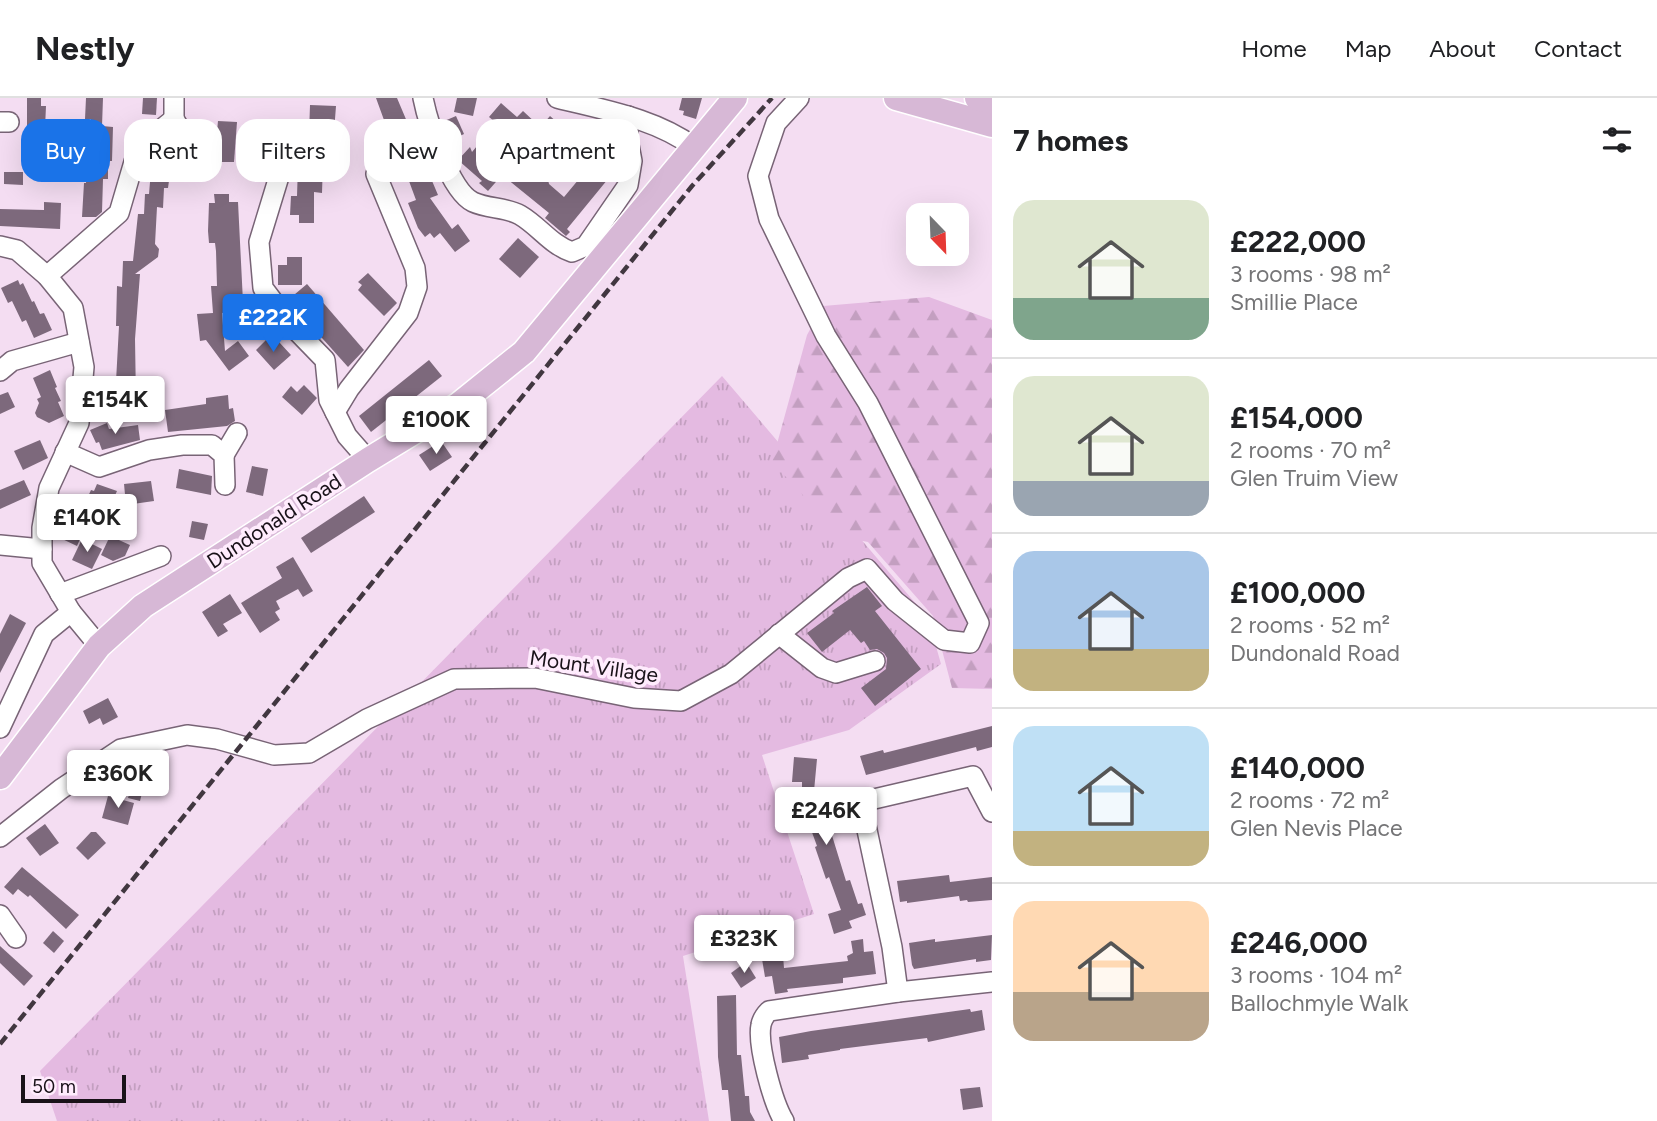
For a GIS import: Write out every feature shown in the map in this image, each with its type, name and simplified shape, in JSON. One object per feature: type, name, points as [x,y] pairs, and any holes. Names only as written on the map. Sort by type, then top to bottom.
[{"type":"main road","name":"Dundonald Road","points":[[0,777],[99,646],[142,606],[458,405],[524,352],[735,98]]},
{"type":"main road","points":[[896,98],[992,125]]},
{"type":"main road","points":[[977,98],[992,102]]},
{"type":"street","points":[[47,276],[118,213],[134,162],[143,144],[179,127],[174,98]]},
{"type":"street","points":[[423,98],[435,140],[458,189],[472,202],[519,214],[560,248],[572,252],[586,246],[628,185],[632,161],[628,140],[628,116]]},
{"type":"street","points":[[557,98],[628,116],[676,134],[694,147]]},
{"type":"street","name":"Mount Village","points":[[0,837],[61,789],[121,749],[187,734],[217,739],[274,755],[309,753],[367,719],[454,679],[535,678],[634,698],[681,701],[731,674],[848,578],[867,569],[895,601],[943,640],[970,643],[979,623],[868,403],[827,336],[769,219],[758,176],[776,123],[799,98]]},
{"type":"street","points":[[277,182],[259,242],[263,288],[291,325],[326,360],[329,400],[347,436],[368,460]]},
{"type":"street","points":[[335,412],[349,389],[408,313],[417,287],[415,268],[379,182]]},
{"type":"street","points":[[0,247],[17,250],[47,276],[73,308],[84,367],[79,423],[49,488],[41,528],[42,563],[71,612],[99,646]]},
{"type":"street","points":[[0,370],[12,361],[79,342]]},
{"type":"street","points":[[225,485],[224,455],[237,433]]},
{"type":"street","points":[[65,452],[99,467],[149,450],[182,445],[212,445],[224,455]]},
{"type":"street","points":[[0,545],[42,550]]},
{"type":"street","points":[[60,594],[161,556]]},
{"type":"street","points":[[0,728],[44,634],[71,612]]},
{"type":"street","points":[[779,634],[822,668],[836,673],[875,661]]},
{"type":"street","points":[[898,992],[892,947],[861,802],[973,776],[992,812]]},
{"type":"street","points":[[0,915],[16,938]]},
{"type":"street","points":[[783,1121],[768,1080],[760,1028],[763,1017],[775,1009],[992,982]]},
{"type":"green space","points":[[929,297],[992,320],[992,689],[952,688],[933,616],[868,542],[842,537],[772,462],[807,335],[823,306]]},
{"type":"green space","points":[[722,376],[928,618],[941,664],[849,730],[762,755],[814,914],[683,956],[709,1121],[57,1121],[40,1071]]},
{"type":"building","points":[[27,98],[41,98],[41,106],[46,106],[45,119],[27,119]]},
{"type":"building","points":[[86,98],[103,98],[102,119],[85,119]]},
{"type":"building","points":[[143,98],[157,98],[156,115],[142,114]]},
{"type":"building","points":[[376,98],[397,98],[406,119],[384,119]]},
{"type":"building","points":[[457,98],[477,98],[473,116],[454,112]]},
{"type":"building","points":[[682,98],[702,98],[696,119],[683,115],[684,111],[679,110]]},
{"type":"building","points":[[501,103],[517,117],[523,111],[532,119],[491,119],[489,117]]},
{"type":"building","points":[[310,105],[336,106],[335,119],[310,119]]},
{"type":"building","points":[[222,121],[236,122],[234,162],[222,162]]},
{"type":"building","points":[[110,127],[113,127],[110,161]]},
{"type":"building","points":[[470,147],[472,152],[476,147],[476,176],[462,164],[462,156]]},
{"type":"building","points":[[4,172],[21,172],[23,185],[4,184]]},
{"type":"building","points":[[103,182],[102,212],[96,217],[82,217],[86,183]]},
{"type":"building","points":[[150,182],[169,182],[168,188],[164,188],[163,208],[157,207],[155,244],[159,249],[158,257],[135,274],[140,274],[135,339],[136,400],[115,400],[119,326],[116,326],[117,286],[122,287],[123,261],[133,261],[138,214],[144,214],[145,194],[149,194]]},
{"type":"building","points":[[297,182],[322,182],[322,193],[314,192],[314,223],[299,223],[299,215],[290,215],[291,196],[297,196]]},
{"type":"building","points":[[409,182],[433,182],[438,195],[430,198],[452,229],[458,224],[470,241],[455,252],[440,233],[434,238],[430,233],[425,237],[418,228],[408,203],[416,200]]},
{"type":"building","points":[[480,182],[496,182],[488,191]]},
{"type":"building","points":[[511,182],[549,182],[564,197],[576,182],[606,182],[567,229],[570,232],[566,236],[545,218],[549,213]]},
{"type":"building","points":[[214,194],[229,194],[229,202],[238,202],[243,302],[235,303],[236,312],[222,313],[225,351],[238,341],[249,356],[229,371],[206,340],[200,341],[197,314],[213,313],[211,286],[217,286],[215,243],[209,243],[208,231],[209,203],[215,203]]},
{"type":"building","points":[[44,202],[61,203],[60,229],[0,226],[0,209],[44,210]]},
{"type":"building","points":[[518,238],[539,257],[520,278],[499,259]]},
{"type":"building","points":[[287,257],[302,257],[302,285],[278,285],[278,265],[287,265]]},
{"type":"building","points":[[368,273],[397,303],[384,316],[358,290],[362,285],[358,282]]},
{"type":"building","points":[[18,280],[20,285],[23,283],[40,314],[44,313],[52,330],[34,338],[26,320],[22,322],[12,301],[8,303],[1,288]]},
{"type":"building","points":[[307,284],[364,350],[348,367],[288,300]]},
{"type":"building","points":[[266,340],[273,348],[279,342],[291,355],[274,370],[256,350]]},
{"type":"building","points":[[429,360],[442,376],[371,432],[359,416]]},
{"type":"building","points":[[50,370],[64,416],[49,423],[35,413],[39,403],[37,399],[41,397],[33,378]]},
{"type":"building","points":[[304,385],[317,398],[302,415],[282,397],[291,386],[297,392]]},
{"type":"building","points":[[8,392],[15,407],[0,414],[0,395]]},
{"type":"building","points":[[228,395],[229,409],[233,408],[235,421],[227,426],[168,432],[165,410],[206,404],[206,398]]},
{"type":"building","points":[[107,423],[109,429],[138,425],[140,440],[102,450],[90,430]]},
{"type":"building","points":[[40,440],[48,458],[23,470],[14,451]]},
{"type":"building","points":[[441,441],[452,457],[430,471],[419,455]]},
{"type":"building","points":[[252,466],[268,469],[263,496],[246,492]]},
{"type":"building","points":[[179,469],[212,476],[211,495],[176,488]]},
{"type":"building","points":[[24,480],[31,495],[0,509],[0,490]]},
{"type":"building","points":[[151,481],[154,501],[126,505],[124,484]]},
{"type":"building","points":[[97,484],[117,491],[109,509],[104,506],[102,511],[85,503]]},
{"type":"building","points":[[364,496],[375,512],[311,553],[301,538]]},
{"type":"building","points":[[65,516],[81,523],[79,528],[84,530],[77,546],[58,537],[61,531],[58,530]]},
{"type":"building","points":[[192,521],[208,524],[204,540],[189,537]]},
{"type":"building","points":[[110,536],[130,545],[125,556],[113,561],[101,555]]},
{"type":"building","points":[[82,539],[102,549],[92,569],[72,560]]},
{"type":"building","points":[[293,557],[313,591],[303,597],[298,589],[276,601],[280,609],[275,612],[280,620],[260,633],[241,603],[282,578],[276,567]]},
{"type":"building","points":[[867,587],[882,606],[875,611],[921,669],[875,706],[861,688],[886,669],[887,658],[884,653],[877,649],[870,650],[864,641],[861,643],[850,630],[822,652],[807,633],[834,613],[832,611]]},
{"type":"building","points":[[230,594],[242,613],[223,624],[228,631],[218,637],[202,612]]},
{"type":"building","points":[[10,614],[26,623],[0,673],[0,634]]},
{"type":"building","points":[[108,698],[118,717],[103,725],[100,718],[89,724],[83,711]]},
{"type":"building","points":[[992,726],[992,747],[977,751],[976,747],[866,775],[860,756],[883,750],[884,753]]},
{"type":"building","points":[[794,757],[817,759],[814,791],[821,791],[821,817],[826,816],[846,881],[850,880],[858,904],[862,903],[866,915],[849,921],[852,928],[834,934],[828,914],[841,910],[829,877],[826,879],[802,805],[802,782],[792,782]]},
{"type":"building","points":[[132,785],[143,789],[140,801],[128,798]]},
{"type":"building","points":[[108,796],[134,803],[128,825],[102,818]]},
{"type":"building","points":[[45,824],[59,843],[40,856],[26,838]]},
{"type":"building","points":[[91,832],[96,832],[106,843],[88,860],[76,848]]},
{"type":"building","points":[[22,867],[79,915],[66,929],[30,895],[28,897],[18,889],[13,895],[4,887]]},
{"type":"building","points":[[949,875],[950,882],[992,877],[992,900],[968,902],[960,901],[959,896],[900,902],[897,881]]},
{"type":"building","points":[[53,931],[64,941],[54,953],[43,943]]},
{"type":"building","points":[[992,935],[991,960],[976,962],[976,959],[914,969],[912,965],[909,943]]},
{"type":"building","points":[[863,939],[864,952],[873,951],[876,974],[843,978],[843,983],[787,989],[788,992],[775,994],[772,976],[765,977],[762,959],[783,956],[784,968],[848,961],[847,956],[853,953],[851,941]]},
{"type":"building","points":[[0,946],[33,976],[24,986],[0,963]]},
{"type":"building","points":[[746,962],[756,978],[741,988],[731,973]]},
{"type":"building","points":[[736,995],[737,1055],[741,1055],[745,1096],[749,1096],[750,1112],[755,1121],[731,1121],[728,1090],[722,1090],[718,1057],[717,996]]},
{"type":"building","points":[[970,1009],[971,1012],[982,1010],[985,1030],[928,1042],[927,1038],[840,1049],[808,1055],[809,1059],[782,1063],[779,1037]]},
{"type":"building","points":[[980,1087],[983,1107],[963,1110],[960,1089]]},
{"type":"railway","points":[[0,1044],[692,186],[772,98]]}]
